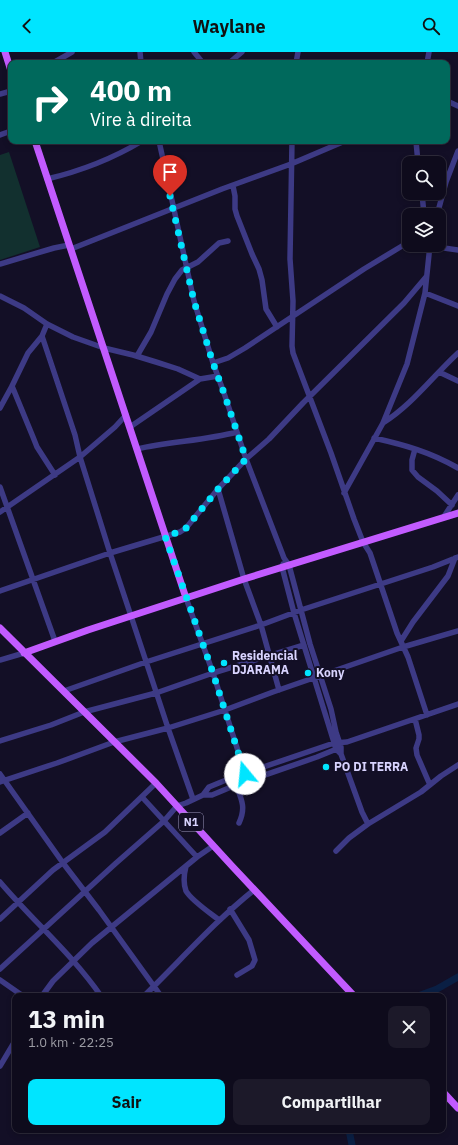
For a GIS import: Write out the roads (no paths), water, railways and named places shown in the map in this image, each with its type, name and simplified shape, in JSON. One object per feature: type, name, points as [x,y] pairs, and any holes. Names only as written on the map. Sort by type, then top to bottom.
[{"type":"main road","points":[[36,144],[186,598]]},
{"type":"main road","points":[[24,653],[55,641],[244,579],[458,513]]},
{"type":"main road","name":"N1","points":[[0,628],[156,783],[351,993]]},
{"type":"main road","points":[[446,1095],[458,1108]]},
{"type":"street","points":[[194,52],[201,60]]},
{"type":"street","points":[[233,60],[242,52]]},
{"type":"street","points":[[58,60],[69,53]]},
{"type":"street","points":[[47,179],[96,165],[136,144]]},
{"type":"street","points":[[159,144],[194,301],[213,363],[233,418],[236,432],[284,558],[294,613],[314,678],[362,812],[368,824]]},
{"type":"street","points":[[292,144],[290,259],[293,301],[293,353],[354,519],[363,542],[370,553],[380,585],[408,656],[427,715]]},
{"type":"street","points":[[0,264],[54,248],[70,247],[173,210],[291,164],[337,144]]},
{"type":"street","points":[[416,144],[417,156]]},
{"type":"street","points":[[439,208],[444,188],[458,151]]},
{"type":"street","points":[[233,186],[235,209],[259,269],[266,309],[277,327]]},
{"type":"street","points":[[137,356],[151,332],[170,289],[182,270],[198,262],[219,243],[228,241]]},
{"type":"street","points":[[213,363],[238,353],[364,269],[402,246]]},
{"type":"street","points":[[446,248],[458,250]]},
{"type":"street","points":[[344,492],[383,423],[408,362],[426,293],[426,277],[429,252]]},
{"type":"street","points":[[0,591],[110,553],[180,532],[186,528],[218,489],[246,459],[269,439],[404,303],[426,277]]},
{"type":"street","points":[[426,293],[458,306]]},
{"type":"street","points":[[0,296],[24,308],[47,324],[73,337],[104,348],[137,356],[200,379]]},
{"type":"street","points":[[0,408],[28,353],[42,336],[47,324]]},
{"type":"street","points":[[42,336],[75,435],[80,457],[110,553],[193,799]]},
{"type":"street","points":[[383,423],[411,401],[458,353]]},
{"type":"street","points":[[439,372],[458,381]]},
{"type":"street","points":[[130,427],[200,379],[218,376]]},
{"type":"street","points":[[12,386],[37,447],[55,475]]},
{"type":"street","points":[[0,512],[80,457],[115,427],[126,415]]},
{"type":"street","points":[[137,449],[156,444],[236,432]]},
{"type":"street","points":[[374,438],[415,448],[434,455],[458,468]]},
{"type":"street","points":[[415,448],[412,460],[412,470],[418,477],[437,491],[452,505]]},
{"type":"street","points":[[0,487],[55,641]]},
{"type":"street","points":[[218,489],[244,579],[261,625],[278,690]]},
{"type":"street","points":[[443,518],[458,495]]},
{"type":"street","points":[[64,691],[457,558]]},
{"type":"street","points":[[402,644],[413,622],[448,576],[457,558]]},
{"type":"street","points":[[286,566],[331,708],[338,747]]},
{"type":"street","points":[[186,598],[213,673],[248,782]]},
{"type":"street","points":[[3,781],[114,742],[168,728],[225,710],[320,676],[402,644],[458,631]]},
{"type":"street","points":[[0,741],[51,725],[84,712],[156,693],[213,673],[304,645]]},
{"type":"street","points":[[0,660],[24,653]]},
{"type":"street","points":[[0,969],[164,821],[177,806],[203,795],[212,795],[236,785],[317,757],[347,742],[458,704]]},
{"type":"street","points":[[415,719],[419,735],[416,748],[417,755],[430,785]]},
{"type":"street","points":[[203,795],[209,787],[245,774],[338,747]]},
{"type":"street","points":[[336,851],[349,838],[368,824],[412,798],[458,765]]},
{"type":"street","points":[[0,774],[3,781],[28,813],[63,863],[86,891],[159,993]]},
{"type":"street","points":[[0,919],[43,879],[105,832],[156,783]]},
{"type":"street","points":[[236,785],[241,797],[243,810],[243,815],[239,823]]},
{"type":"street","points":[[142,796],[197,856]]},
{"type":"street","points":[[0,833],[28,813]]},
{"type":"street","points":[[44,993],[53,981],[92,943],[197,856],[213,846]]},
{"type":"street","points":[[186,866],[184,880],[186,891],[195,901],[219,920]]},
{"type":"street","points":[[0,882],[18,903],[74,961],[99,993]]},
{"type":"street","points":[[147,993],[230,909],[254,890]]},
{"type":"street","points":[[230,909],[249,940],[255,960],[252,966],[237,975]]},
{"type":"street","points":[[0,980],[19,993]]},
{"type":"street","points":[[1,1063],[12,1046]]},
{"type":"waterway","points":[[426,993],[437,989],[458,977]]},
{"type":"waterway","points":[[350,1133],[352,1145]]},
{"type":"place","name":"Residencial DJARAMA","points":[[224,663]]},
{"type":"place","name":"Kony","points":[[308,673]]},
{"type":"place","name":"PO DI TERRA","points":[[326,767]]}]
